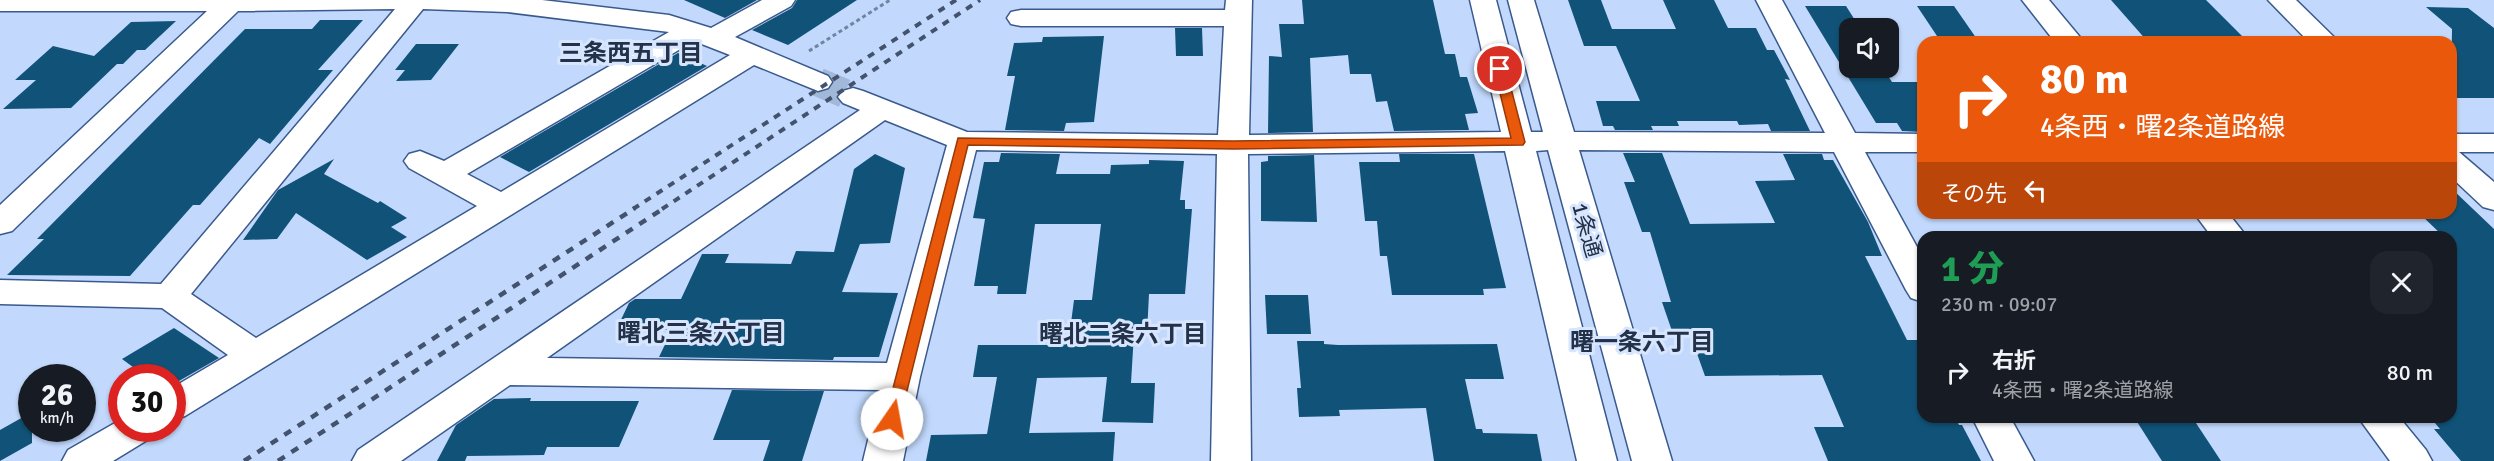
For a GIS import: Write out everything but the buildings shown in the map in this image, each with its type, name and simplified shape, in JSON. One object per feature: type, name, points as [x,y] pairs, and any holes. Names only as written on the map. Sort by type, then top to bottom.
[{"type":"street","points":[[489,199],[432,167],[702,35],[782,0]]},
{"type":"street","name":"1条通","points":[[1483,0],[1597,461]]},
{"type":"street","name":"1条通","points":[[1521,0],[1652,461]]},
{"type":"street","points":[[1769,0],[1917,279]]},
{"type":"street","points":[[2035,0],[2065,36]]},
{"type":"street","points":[[2281,0],[2319,36]]},
{"type":"street","points":[[170,296],[416,1]]},
{"type":"street","points":[[0,3],[416,1],[507,4],[669,23],[818,82]]},
{"type":"street","points":[[0,223],[231,3]]},
{"type":"street","points":[[1022,18],[1239,9],[1233,145],[1232,461]]},
{"type":"street","points":[[186,398],[752,54]]},
{"type":"street","points":[[372,461],[500,371],[867,103],[963,141],[1233,145],[1562,141],[1917,143]]},
{"type":"street","points":[[883,461],[902,377],[963,141]]},
{"type":"street","points":[[2457,143],[2494,143]]},
{"type":"street","points":[[2457,166],[2494,200]]},
{"type":"street","points":[[2216,219],[2225,231]]},
{"type":"street","points":[[0,292],[170,296],[256,356]]},
{"type":"street","points":[[500,371],[902,377]]},
{"type":"street","points":[[1994,423],[2014,461]]},
{"type":"street","points":[[2381,423],[2412,461]]},
{"type":"street","points":[[82,461],[113,442]]},
{"type":"tunnel","points":[[818,82],[853,97]]},
{"type":"railway","points":[[633,209],[956,0]]},
{"type":"railway","points":[[662,209],[980,0]]},
{"type":"railway","points":[[244,461],[635,208]]},
{"type":"railway","points":[[278,461],[664,208]]},
{"type":"district","name":"三条西五丁目","points":[[631,53]]},
{"type":"district","name":"曙北三条六丁目","points":[[701,333]]},
{"type":"district","name":"曙北二条六丁目","points":[[1123,334]]},
{"type":"district","name":"曙一条六丁目","points":[[1642,342]]},
{"type":"route","points":[[892,419],[963,141],[1233,145],[1518,142],[1500,69]]}]
